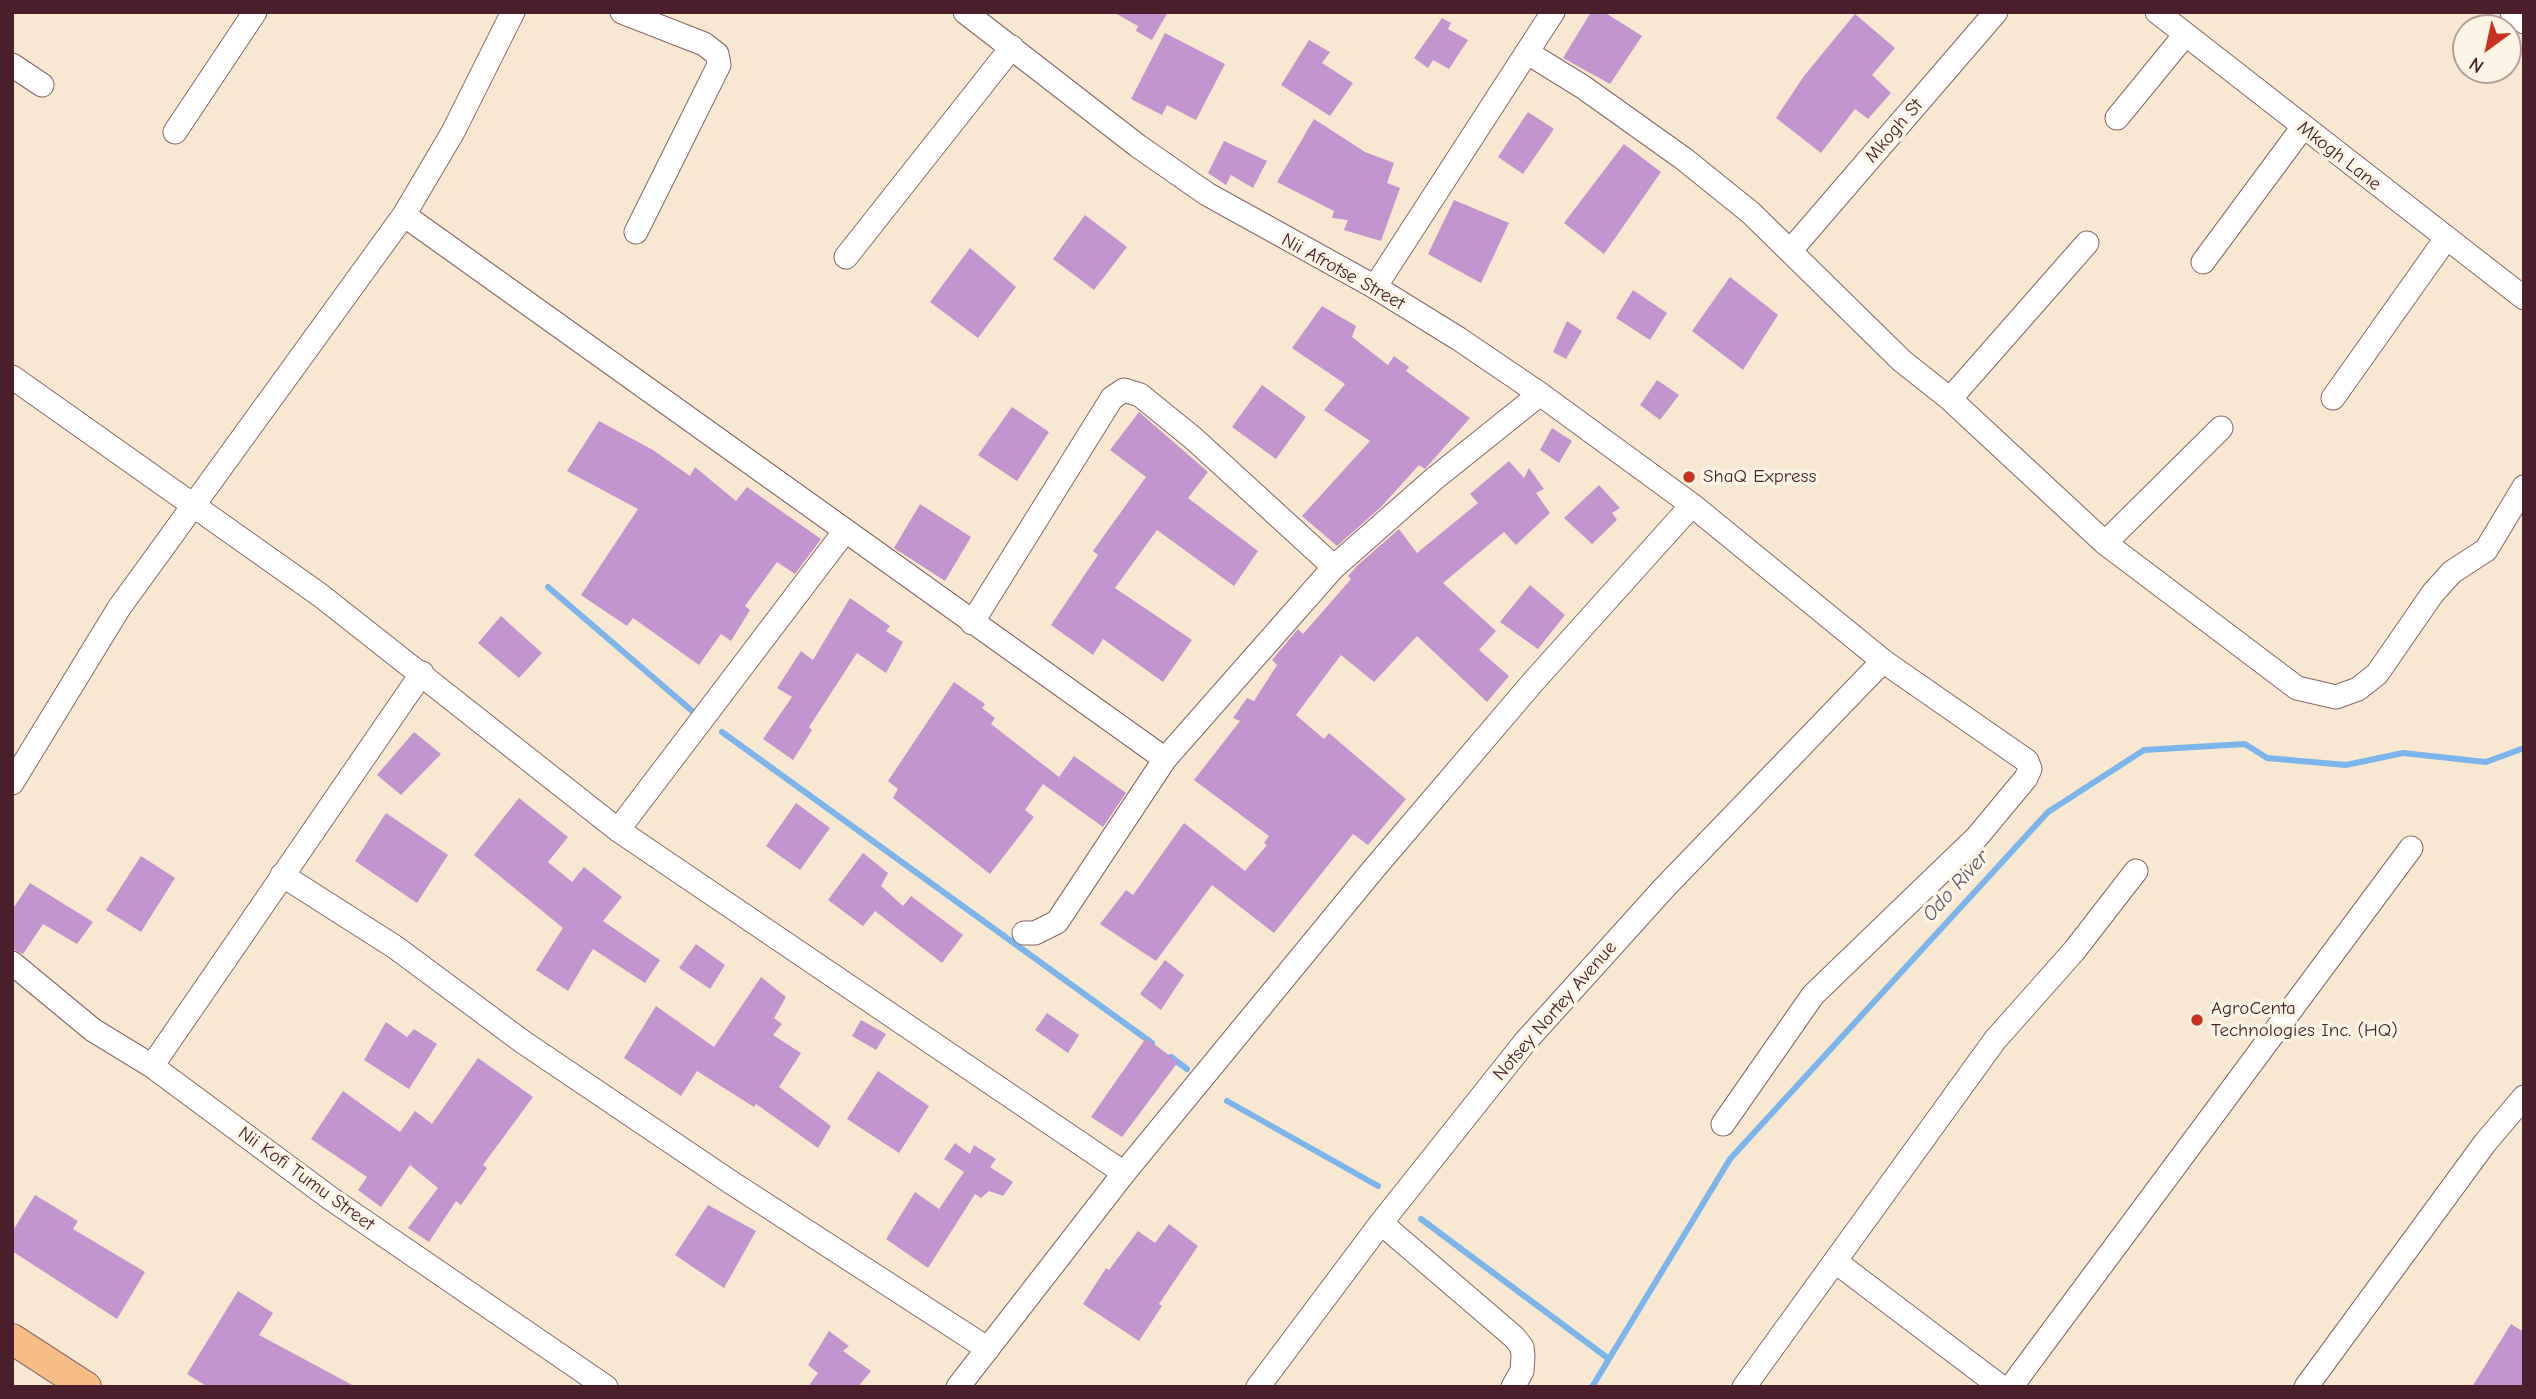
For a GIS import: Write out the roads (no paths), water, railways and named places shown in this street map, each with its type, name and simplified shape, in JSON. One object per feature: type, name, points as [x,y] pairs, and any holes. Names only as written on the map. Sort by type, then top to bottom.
[{"type":"main road","points":[[12,1339],[86,1387]]},
{"type":"street","points":[[175,132],[255,12]]},
{"type":"street","points":[[12,783],[119,608],[404,215],[453,132],[513,12]]},
{"type":"street","points":[[622,12],[705,44],[717,54],[719,65],[636,232]]},
{"type":"street","name":"Nii Afrotse Street","points":[[965,12],[1138,146],[1208,194],[1375,287],[1540,394],[1692,505],[1883,662],[2027,761],[2030,769],[2026,778],[1978,837],[1813,995],[1723,1124]]},
{"type":"street","points":[[1375,287],[1553,12]]},
{"type":"street","name":"Mkogh St","points":[[1791,250],[1996,12]]},
{"type":"street","name":"Mkogh Lane","points":[[2157,12],[2445,240],[2524,298]]},
{"type":"street","points":[[2512,12],[2524,22]]},
{"type":"street","points":[[2117,118],[2185,35]]},
{"type":"street","points":[[846,257],[1012,47]]},
{"type":"street","points":[[1528,53],[1583,87],[1684,159],[1791,250],[1902,361],[1950,399],[2105,542],[2297,688],[2324,697],[2336,697],[2358,689],[2377,674],[2433,593],[2452,572],[2486,550],[2524,487]]},
{"type":"street","points":[[12,65],[42,85]]},
{"type":"street","points":[[2203,262],[2303,127]]},
{"type":"street","points":[[404,215],[1165,759]]},
{"type":"street","points":[[2333,398],[2445,240]]},
{"type":"street","points":[[1950,399],[2088,243]]},
{"type":"street","points":[[12,377],[320,594],[618,830],[1124,1173]]},
{"type":"street","points":[[972,623],[1112,398],[1124,390],[1140,395],[1193,439],[1334,567]]},
{"type":"street","points":[[1024,933],[1035,933],[1057,922],[1165,759],[1334,567],[1434,480],[1540,394]]},
{"type":"street","points":[[2105,542],[2221,428]]},
{"type":"street","points":[[958,1387],[1124,1173],[1443,787],[1692,505]]},
{"type":"street","points":[[618,830],[845,531]]},
{"type":"street","name":"Notsey Nortey Avenue","points":[[1258,1387],[1381,1223],[1525,1042],[1665,887],[1883,662]]},
{"type":"street","points":[[152,1066],[422,673]]},
{"type":"street","points":[[2011,1387],[2411,848]]},
{"type":"street","points":[[1744,1387],[1995,1040],[2074,951],[2136,871]]},
{"type":"street","points":[[282,875],[395,947],[523,1042],[732,1183],[988,1349]]},
{"type":"street","name":"Nii Kofi Tumu Street","points":[[12,962],[93,1030],[152,1066],[330,1198],[606,1387]]},
{"type":"street","points":[[2306,1387],[2485,1143],[2524,1097]]},
{"type":"street","points":[[1381,1223],[1514,1336],[1522,1347],[1523,1356],[1522,1371],[1513,1387]]},
{"type":"street","points":[[1836,1262],[2001,1387]]},
{"type":"waterway","points":[[548,587],[691,710]]},
{"type":"waterway","points":[[722,732],[1152,1043]]},
{"type":"waterway","name":"Odo River","points":[[1592,1387],[1730,1159],[2048,812],[2144,750],[2245,744],[2267,758],[2346,765],[2403,753],[2486,762],[2524,748]]},
{"type":"waterway","points":[[1171,1057],[1187,1069]]},
{"type":"waterway","points":[[1227,1101],[1378,1186]]},
{"type":"waterway","points":[[1421,1219],[1609,1359]]},
{"type":"place","name":"ShaQ Express","points":[[1689,477]]},
{"type":"place","name":"AgroCenta Technologies Inc. (HQ)","points":[[2197,1020]]}]
